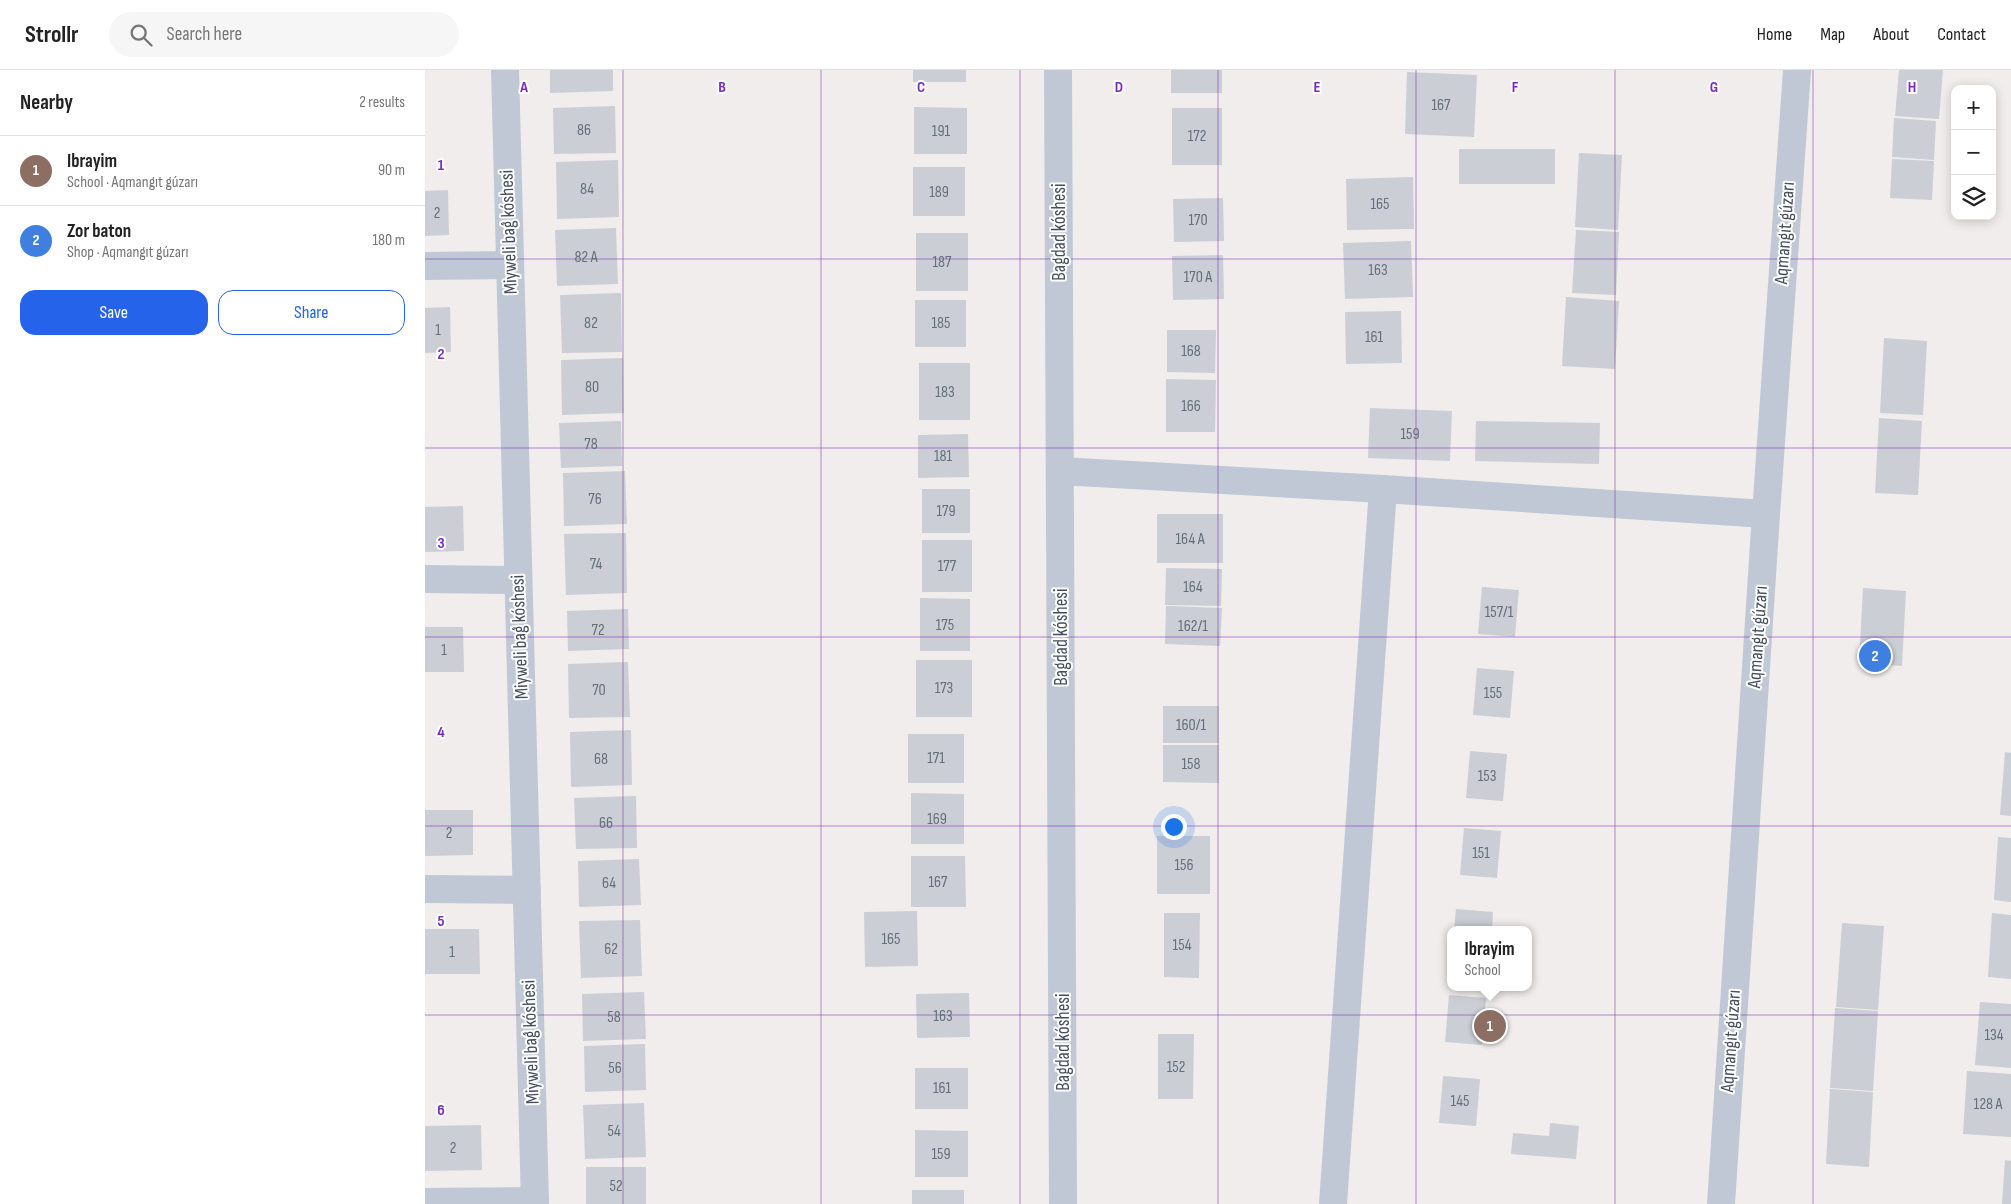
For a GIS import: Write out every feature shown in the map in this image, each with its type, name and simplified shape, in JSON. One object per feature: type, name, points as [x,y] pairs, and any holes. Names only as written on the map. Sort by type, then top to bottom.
[{"type":"street","name":"Miyweli baǵ kóshesi","points":[[505,70],[535,1203]]},
{"type":"street","name":"Bagdad kóshesi","points":[[1058,70],[1063,1204]]},
{"type":"street","name":"Aqmangıt gúzarı","points":[[1721,1204],[1765,514],[1797,70]]},
{"type":"street","points":[[425,266],[510,266]]},
{"type":"street","points":[[1060,471],[1383,488],[1765,514]]},
{"type":"street","points":[[1333,1204],[1383,488]]},
{"type":"street","points":[[425,579],[519,580]]},
{"type":"street","points":[[425,889],[527,890]]},
{"type":"street","points":[[425,1202],[535,1203]]},
{"type":"building","points":[[550,70],[613,70],[613,91],[550,93]]},
{"type":"building","points":[[913,70],[966,70],[966,82],[913,82]]},
{"type":"building","points":[[1171,70],[1222,70],[1222,93],[1171,93]]},
{"type":"building","points":[[1899,70],[1943,70],[1939,119],[1895,116]]},
{"type":"building","points":[[1407,72],[1477,75],[1474,137],[1405,134]]},
{"type":"building","points":[[615,106],[616,153],[554,154],[553,108]]},
{"type":"building","points":[[914,107],[967,108],[967,154],[914,154]]},
{"type":"building","points":[[1172,108],[1222,108],[1222,165],[1172,165]]},
{"type":"building","points":[[1894,118],[1936,121],[1934,160],[1892,157]]},
{"type":"building","points":[[1459,149],[1555,149],[1555,184],[1459,184]]},
{"type":"building","points":[[1579,153],[1622,155],[1618,230],[1575,227]]},
{"type":"building","points":[[1892,159],[1934,161],[1932,200],[1890,198]]},
{"type":"building","points":[[618,160],[619,217],[557,219],[556,162]]},
{"type":"building","points":[[913,167],[965,167],[965,216],[913,216]]},
{"type":"building","points":[[1413,177],[1414,229],[1347,230],[1346,179]]},
{"type":"building","points":[[448,190],[449,235],[425,236],[425,191]]},
{"type":"building","points":[[1223,198],[1224,241],[1174,242],[1173,199]]},
{"type":"building","points":[[616,228],[618,284],[557,286],[555,230]]},
{"type":"building","points":[[1576,230],[1619,232],[1616,295],[1572,293]]},
{"type":"building","points":[[916,233],[968,233],[968,291],[916,291]]},
{"type":"building","points":[[1411,241],[1413,297],[1345,299],[1343,243]]},
{"type":"building","points":[[1223,255],[1224,299],[1173,300],[1172,256]]},
{"type":"building","points":[[621,293],[622,352],[562,353],[560,295]]},
{"type":"building","points":[[1566,297],[1619,301],[1615,369],[1562,366]]},
{"type":"building","points":[[915,300],[966,300],[966,347],[915,347]]},
{"type":"building","points":[[450,307],[451,352],[425,353],[425,308]]},
{"type":"building","points":[[1401,311],[1402,363],[1346,364],[1345,312]]},
{"type":"building","points":[[1167,330],[1216,330],[1215,373],[1167,372]]},
{"type":"building","points":[[1884,338],[1927,341],[1923,415],[1880,413]]},
{"type":"building","points":[[623,358],[624,413],[562,415],[561,360]]},
{"type":"building","points":[[919,363],[970,363],[970,420],[919,420]]},
{"type":"building","points":[[1166,379],[1216,380],[1215,432],[1166,432]]},
{"type":"building","points":[[1370,408],[1452,411],[1450,461],[1368,458]]},
{"type":"building","points":[[1879,418],[1922,421],[1918,495],[1875,493]]},
{"type":"building","points":[[621,421],[622,466],[561,468],[559,423]]},
{"type":"building","points":[[1476,421],[1600,423],[1599,464],[1475,461]]},
{"type":"building","points":[[968,434],[969,477],[918,478],[918,435]]},
{"type":"building","points":[[625,471],[627,524],[564,526],[563,473]]},
{"type":"building","points":[[922,489],[970,489],[970,533],[922,533]]},
{"type":"building","points":[[463,506],[464,551],[425,552],[425,507]]},
{"type":"building","points":[[1157,514],[1223,514],[1223,563],[1157,563]]},
{"type":"building","points":[[626,533],[627,593],[566,595],[564,534]]},
{"type":"building","points":[[922,540],[972,540],[972,592],[922,592]]},
{"type":"building","points":[[1166,568],[1222,569],[1221,606],[1165,605]]},
{"type":"building","points":[[1482,587],[1519,590],[1515,637],[1478,634]]},
{"type":"building","points":[[1863,588],[1906,591],[1902,666],[1859,663]]},
{"type":"building","points":[[920,598],[970,599],[970,651],[920,651]]},
{"type":"building","points":[[1166,606],[1222,608],[1220,646],[1165,644]]},
{"type":"building","points":[[628,609],[629,649],[568,651],[567,611]]},
{"type":"building","points":[[425,627],[463,627],[464,672],[425,672]]},
{"type":"building","points":[[916,660],[972,660],[972,717],[916,717]]},
{"type":"building","points":[[628,662],[630,717],[569,718],[568,664]]},
{"type":"building","points":[[1477,668],[1514,671],[1510,718],[1473,715]]},
{"type":"building","points":[[1163,706],[1219,706],[1219,743],[1163,743]]},
{"type":"building","points":[[631,730],[632,785],[571,787],[570,732]]},
{"type":"building","points":[[908,734],[964,734],[964,783],[908,783]]},
{"type":"building","points":[[1163,745],[1219,745],[1219,783],[1163,782]]},
{"type":"building","points":[[1470,751],[1507,754],[1503,801],[1466,798]]},
{"type":"building","points":[[2005,752],[2011,753],[2011,816],[2000,815]]},
{"type":"building","points":[[911,793],[964,794],[964,844],[911,844]]},
{"type":"building","points":[[636,796],[637,848],[576,849],[574,798]]},
{"type":"building","points":[[425,810],[473,810],[473,855],[425,856]]},
{"type":"building","points":[[1464,828],[1501,831],[1497,878],[1460,875]]},
{"type":"building","points":[[1157,836],[1210,836],[1210,894],[1157,894]]},
{"type":"building","points":[[1998,837],[2011,838],[2011,902],[1994,900]]},
{"type":"building","points":[[911,856],[965,856],[966,907],[911,907]]},
{"type":"building","points":[[639,859],[641,905],[579,907],[578,861]]},
{"type":"building","points":[[1456,909],[1493,912],[1492,926],[1454,926]]},
{"type":"building","points":[[917,911],[918,966],[865,967],[864,912]]},
{"type":"building","points":[[1164,913],[1200,913],[1199,978],[1164,977]]},
{"type":"building","points":[[1992,913],[2011,915],[2011,979],[1988,977]]},
{"type":"building","points":[[640,920],[642,976],[581,978],[579,921]]},
{"type":"building","points":[[1842,923],[1884,926],[1878,1010],[1836,1007]]},
{"type":"building","points":[[425,929],[479,929],[480,974],[425,974]]},
{"type":"building","points":[[644,992],[646,1039],[583,1041],[582,994]]},
{"type":"building","points":[[969,993],[970,1037],[917,1038],[916,994]]},
{"type":"building","points":[[1449,995],[1486,998],[1482,1045],[1445,1042]]},
{"type":"building","points":[[1980,1002],[2011,1004],[2011,1068],[1975,1065]]},
{"type":"building","points":[[1835,1008],[1878,1011],[1873,1091],[1830,1088]]},
{"type":"building","points":[[1158,1034],[1194,1034],[1193,1099],[1158,1099]]},
{"type":"building","points":[[645,1044],[646,1090],[585,1092],[584,1046]]},
{"type":"building","points":[[915,1068],[968,1068],[968,1109],[915,1109]]},
{"type":"building","points":[[1967,1071],[2011,1074],[2011,1137],[1963,1134]]},
{"type":"building","points":[[1443,1076],[1480,1079],[1476,1126],[1439,1123]]},
{"type":"building","points":[[1830,1089],[1873,1092],[1869,1167],[1826,1164]]},
{"type":"building","points":[[644,1103],[646,1157],[585,1159],[583,1105]]},
{"type":"building","points":[[1550,1123],[1579,1126],[1576,1159],[1511,1154],[1513,1133],[1549,1136]]},
{"type":"building","points":[[481,1125],[482,1170],[425,1171],[425,1126]]},
{"type":"building","points":[[915,1130],[968,1131],[968,1177],[915,1177]]},
{"type":"building","points":[[2005,1160],[2011,1161],[2011,1204],[2002,1204]]},
{"type":"building","points":[[586,1167],[646,1167],[646,1204],[586,1204]]},
{"type":"building","points":[[912,1190],[964,1190],[964,1204],[912,1204]]},
{"type":"place","name":"Zor baton","points":[[1875,656]]},
{"type":"place","name":"Ibrayim","points":[[1490,1026]]}]
